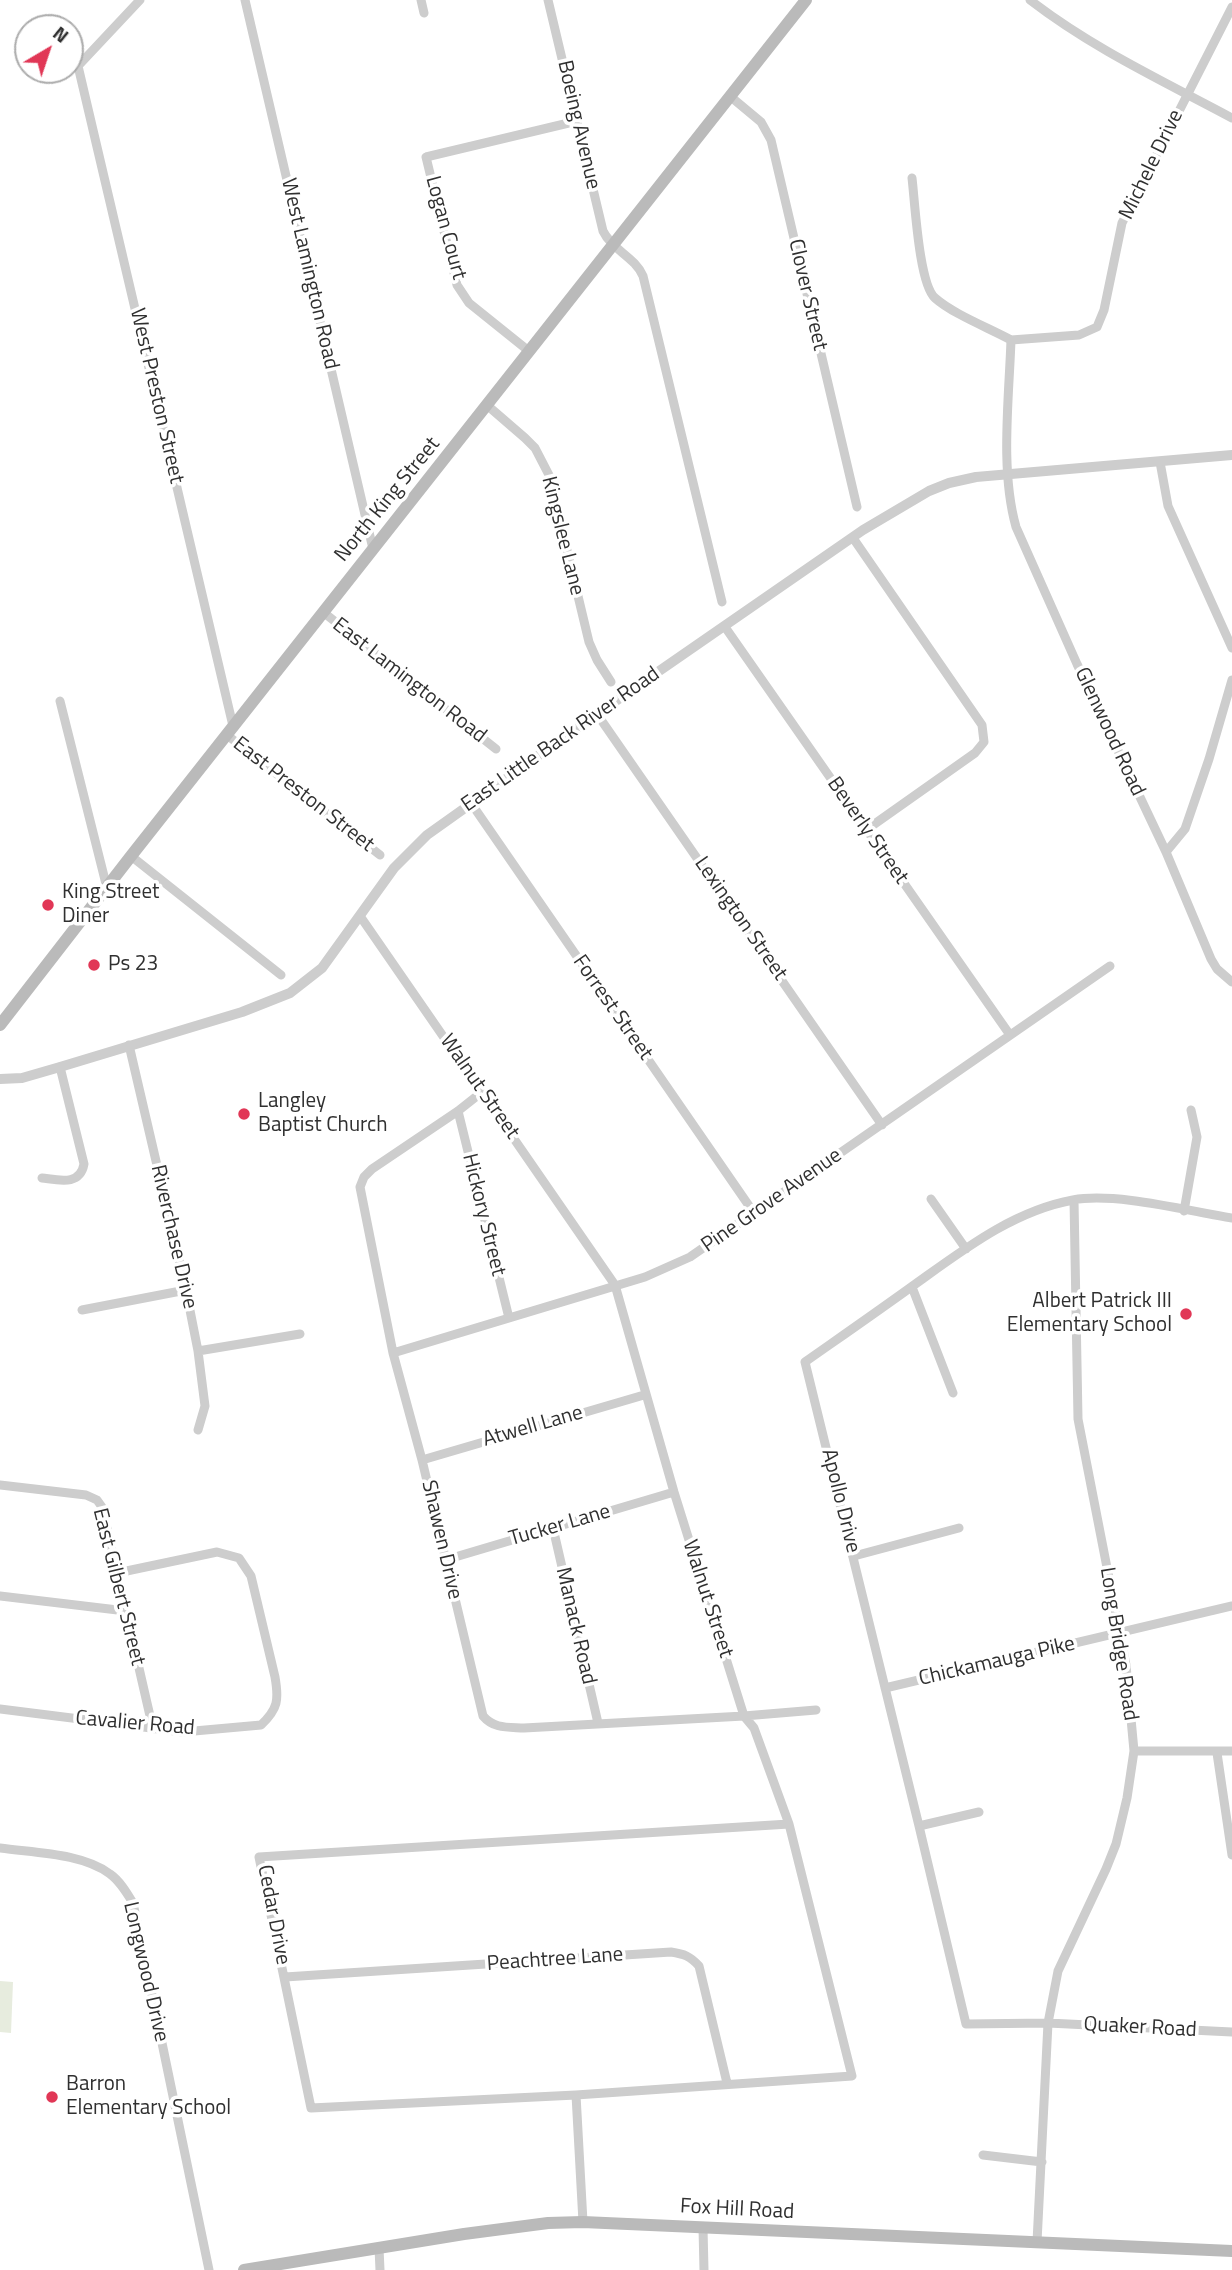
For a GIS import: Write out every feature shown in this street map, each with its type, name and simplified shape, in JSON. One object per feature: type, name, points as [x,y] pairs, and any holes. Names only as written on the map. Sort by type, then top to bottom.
[{"type":"main road","name":"North King Street","points":[[0,1025],[806,0]]},
{"type":"main road","name":"Fox Hill Road","points":[[244,2270],[536,2224],[583,2222],[1232,2251]]},
{"type":"street","name":"West Preston Street","points":[[140,0],[78,66],[230,730]]},
{"type":"street","name":"West Lamington Road","points":[[245,0],[373,549]]},
{"type":"street","points":[[421,0],[424,13]]},
{"type":"street","name":"Boeing Avenue","points":[[548,0],[603,231],[614,246]]},
{"type":"street","points":[[1030,0],[1094,46],[1232,118]]},
{"type":"street","name":"Michele Drive","points":[[1011,340],[1079,335],[1097,327],[1104,310],[1122,223],[1232,7]]},
{"type":"street","name":"Clover Street","points":[[731,97],[761,122],[768,133],[857,508]]},
{"type":"street","name":"Logan Court","points":[[530,352],[469,303],[457,285],[426,157],[577,121]]},
{"type":"street","points":[[912,178],[925,281],[933,297],[1011,340]]},
{"type":"street","points":[[614,246],[635,263],[643,276],[722,602]]},
{"type":"street","name":"Glenwood Road","points":[[1011,340],[1008,473],[1010,507],[1016,527],[1166,852],[1211,959],[1217,969],[1232,982]]},
{"type":"street","name":"Kingslee Lane","points":[[488,406],[535,448],[549,475],[589,642],[611,682]]},
{"type":"street","name":"East Little Back River Road","points":[[0,1079],[22,1079],[242,1012],[290,993],[322,968],[394,868],[427,835],[853,538],[929,491],[949,483],[1008,473],[1232,455]]},
{"type":"street","points":[[1160,462],[1168,506],[1232,648]]},
{"type":"street","points":[[853,538],[982,725],[984,742],[975,753],[866,830]]},
{"type":"street","name":"East Lamington Road","points":[[323,612],[496,749]]},
{"type":"street","name":"Beverly Street","points":[[725,627],[1010,1035]]},
{"type":"street","points":[[1166,852],[1185,829],[1232,680]]},
{"type":"street","points":[[60,701],[107,888]]},
{"type":"street","name":"Lexington Street","points":[[597,714],[882,1125]]},
{"type":"street","name":"East Preston Street","points":[[230,730],[380,855]]},
{"type":"street","name":"Forrest Street","points":[[471,803],[754,1213]]},
{"type":"street","points":[[131,856],[281,975]]},
{"type":"street","name":"Walnut Street","points":[[360,916],[615,1285],[644,1395],[744,1716],[754,1728],[789,1824],[852,2076],[576,2095]]},
{"type":"street","name":"Pine Grove Avenue","points":[[393,1353],[668,1269],[690,1257],[1110,966]]},
{"type":"street","name":"Riverchase Drive","points":[[129,1045],[198,1351],[205,1406],[198,1430]]},
{"type":"street","points":[[42,1178],[67,1181],[80,1175],[84,1164],[60,1067]]},
{"type":"street","name":"Shawen Drive","points":[[482,1092],[372,1169],[364,1177],[360,1187],[393,1353],[422,1460],[483,1716],[497,1727],[524,1728],[816,1710]]},
{"type":"street","points":[[1184,1211],[1197,1137],[1191,1110]]},
{"type":"street","name":"Hickory Street","points":[[458,1111],[509,1318]]},
{"type":"street","points":[[931,1199],[966,1249]]},
{"type":"street","name":"Apollo Drive","points":[[1048,2023],[966,2024],[805,1362],[966,1249],[1028,1213],[1074,1200],[1123,1201],[1232,1218]]},
{"type":"street","name":"Long Bridge Road","points":[[1037,2242],[1048,2023],[1058,1971],[1116,1844],[1134,1751],[1126,1665],[1078,1419],[1074,1200]]},
{"type":"street","points":[[912,1287],[953,1393]]},
{"type":"street","points":[[82,1310],[186,1290]]},
{"type":"street","points":[[198,1351],[300,1334]]},
{"type":"street","name":"Atwell Lane","points":[[422,1460],[644,1395]]},
{"type":"street","name":"East Gilbert Street","points":[[0,1485],[86,1495],[97,1500],[102,1507],[153,1729]]},
{"type":"street","name":"Tucker Lane","points":[[446,1560],[674,1492]]},
{"type":"street","name":"Manack Road","points":[[552,1528],[598,1723]]},
{"type":"street","points":[[854,1556],[959,1528]]},
{"type":"street","name":"Cavalier Road","points":[[0,1709],[183,1732],[261,1724],[276,1707],[278,1693],[275,1677],[251,1576],[239,1558],[217,1552],[117,1573]]},
{"type":"street","points":[[0,1596],[126,1611]]},
{"type":"street","name":"Chickamauga Pike","points":[[885,1688],[1232,1606]]},
{"type":"street","points":[[1134,1751],[1232,1751]]},
{"type":"street","points":[[1217,1753],[1232,1855]]},
{"type":"street","points":[[919,1826],[979,1812]]},
{"type":"street","name":"Cedar Drive","points":[[576,2095],[311,2108],[259,1857],[789,1824]]},
{"type":"street","name":"Longwood Drive","points":[[0,1848],[80,1859],[97,1865],[111,1874],[134,1903],[209,2270]]},
{"type":"street","name":"Peachtree Lane","points":[[285,1977],[671,1952],[683,1954],[691,1957],[699,1966],[727,2083]]},
{"type":"street","name":"Quaker Road","points":[[1048,2023],[1232,2032]]},
{"type":"street","points":[[576,2095],[583,2222]]},
{"type":"street","points":[[983,2155],[1042,2162]]},
{"type":"street","points":[[703,2228],[704,2270]]},
{"type":"street","points":[[379,2248],[380,2270]]},
{"type":"shaded area","points":[[0,1981],[13,1982],[11,2033],[0,2032]]},
{"type":"place","name":"King Street Diner","points":[[48,905]]},
{"type":"place","name":"Ps 23","points":[[94,965]]},
{"type":"place","name":"Langley Baptist Church","points":[[244,1114]]},
{"type":"place","name":"Albert Patrick III Elementary School","points":[[1186,1314]]},
{"type":"place","name":"Barron Elementary School","points":[[52,2097]]}]
